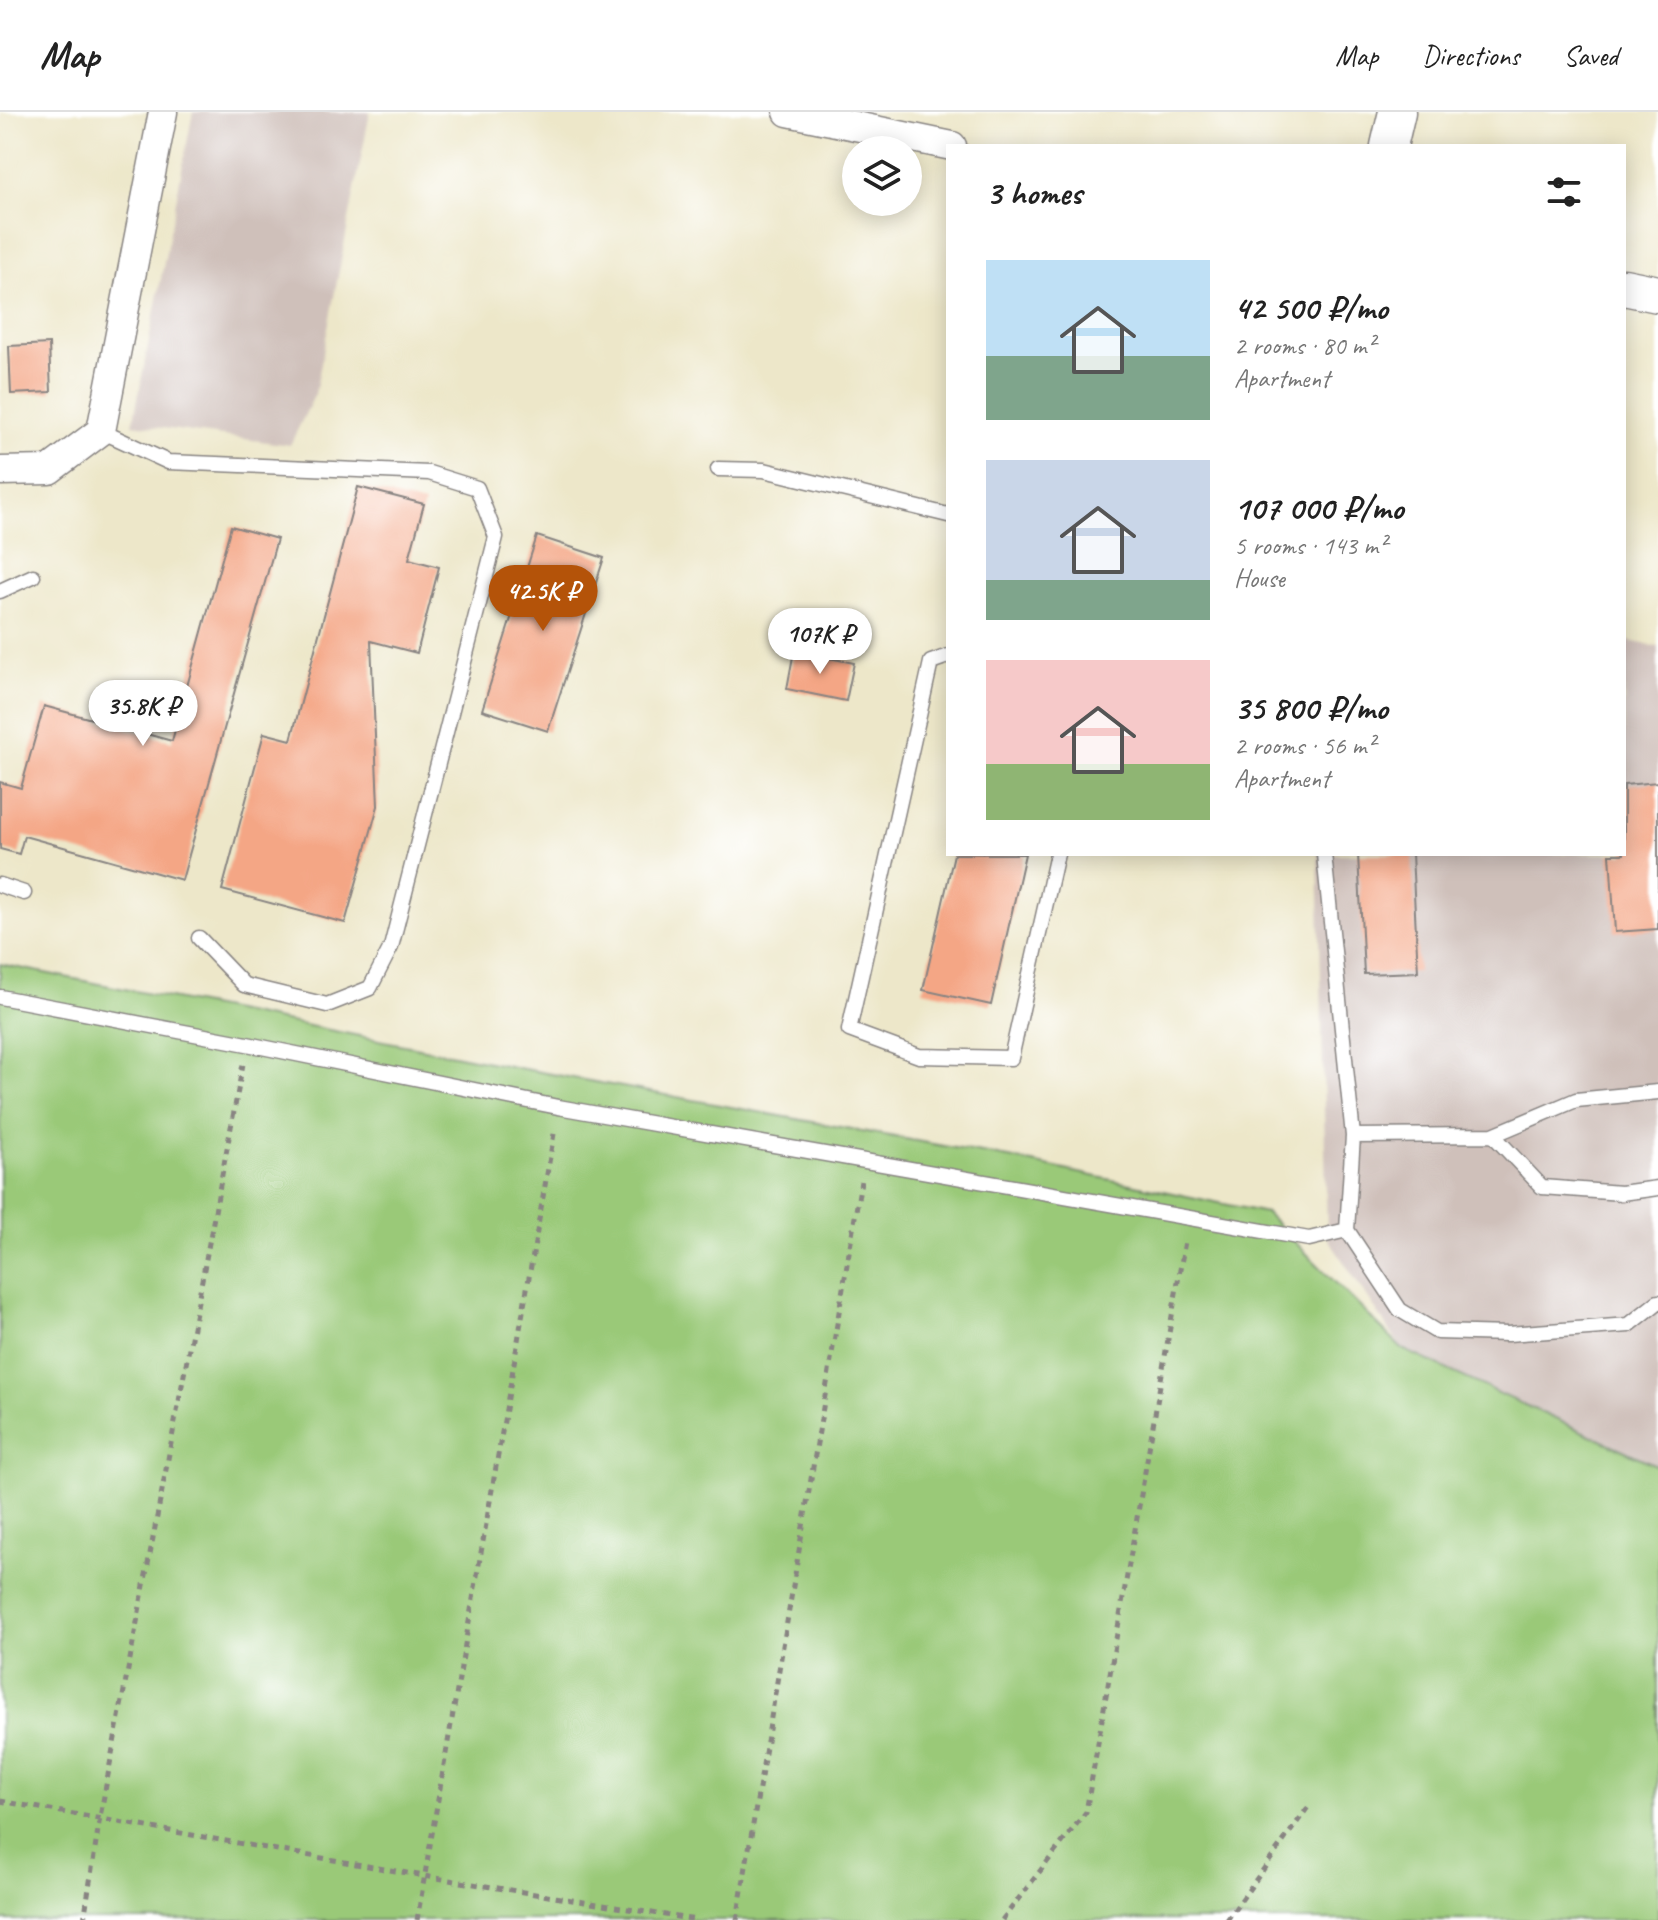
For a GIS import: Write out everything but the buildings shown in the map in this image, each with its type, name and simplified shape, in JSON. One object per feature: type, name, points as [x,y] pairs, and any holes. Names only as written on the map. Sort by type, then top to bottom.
[{"type":"street","points":[[0,471],[49,470],[101,431],[163,112]]},
{"type":"street","points":[[788,112],[946,145]]},
{"type":"street","points":[[1389,144],[1397,112]]},
{"type":"street","points":[[1626,287],[1658,294]]},
{"type":"lane","points":[[101,431],[168,462],[429,473],[477,488],[496,537],[391,947],[370,988],[327,1005],[244,985],[199,938]]},
{"type":"lane","points":[[718,469],[764,470],[946,515]]},
{"type":"lane","points":[[0,591],[33,576]]},
{"type":"lane","points":[[946,657],[931,662],[849,1030],[919,1056],[1011,1058],[1057,856]]},
{"type":"lane","points":[[1324,856],[1353,1136],[1347,1230],[1400,1310],[1437,1332],[1508,1334],[1629,1325],[1658,1302]]},
{"type":"lane","points":[[0,885],[24,893]]},
{"type":"lane","points":[[0,997],[558,1107],[1309,1239],[1347,1230]]},
{"type":"lane","points":[[1353,1136],[1493,1135],[1576,1100],[1658,1092]]},
{"type":"lane","points":[[1493,1135],[1542,1187],[1621,1193],[1658,1188]]},
{"type":"path","points":[[84,1920],[100,1817],[247,1044]]},
{"type":"path","points":[[417,1920],[558,1107]]},
{"type":"path","points":[[737,1920],[865,1160]]},
{"type":"path","points":[[1002,1920],[1086,1812],[1189,1216]]},
{"type":"path","points":[[0,1801],[424,1876],[696,1920]]},
{"type":"path","points":[[1227,1920],[1311,1803]]},
{"type":"shaded area","points":[[193,112],[370,112],[315,394],[290,445],[133,424]]},
{"type":"shaded area","points":[[1626,640],[1658,647],[1658,1466],[1402,1349],[1327,1237],[1318,856],[1626,856]]},
{"type":"green space","points":[[0,964],[524,1069],[1009,1158],[1266,1213],[1402,1349],[1658,1466],[1658,1920],[0,1920]]}]
